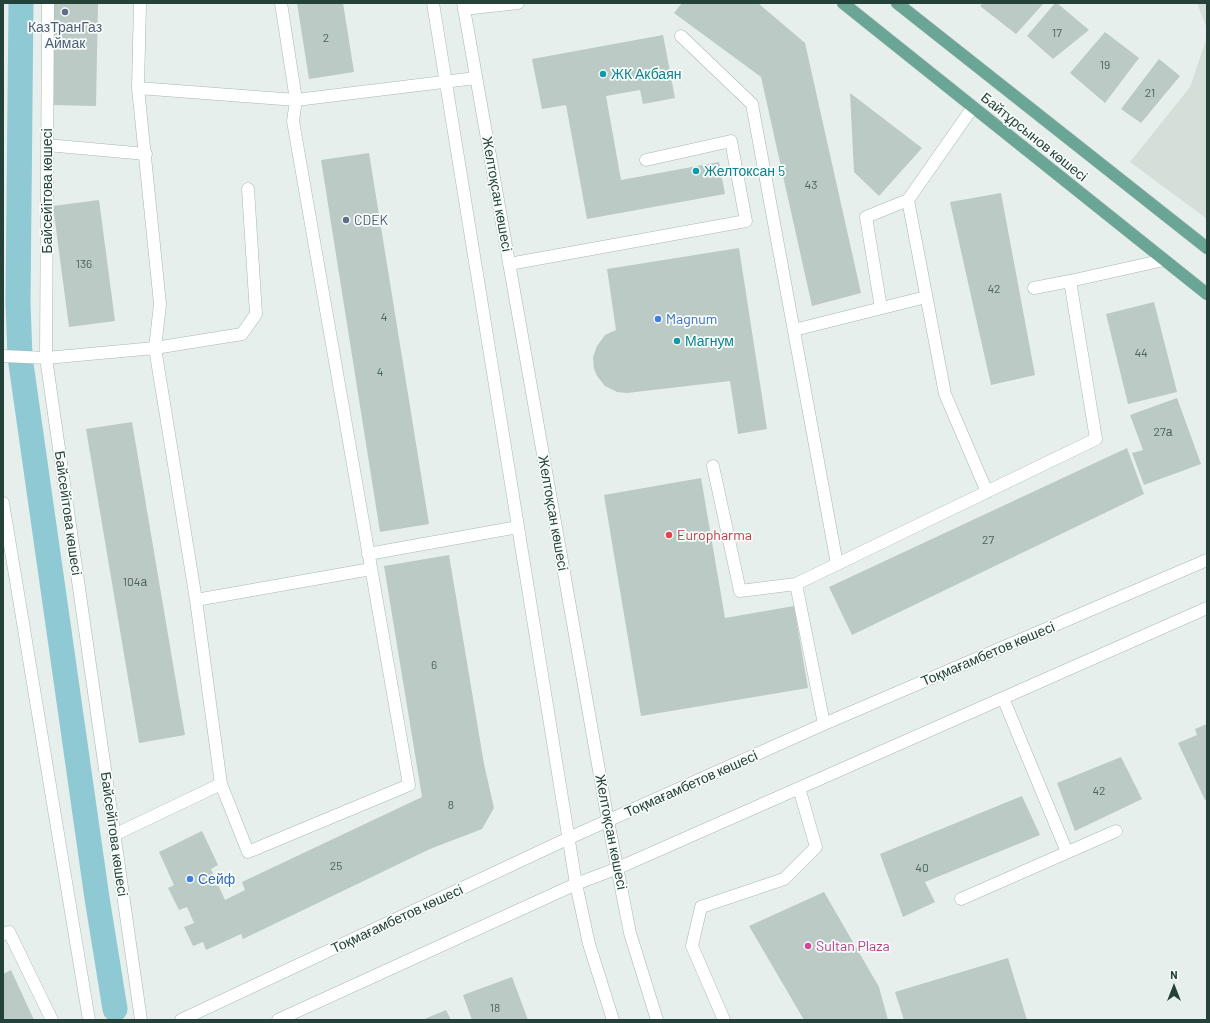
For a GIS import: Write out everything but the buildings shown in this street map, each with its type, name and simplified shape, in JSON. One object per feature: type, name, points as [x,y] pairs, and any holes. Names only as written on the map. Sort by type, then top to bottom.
[{"type":"main road","name":"Байтұрсынов көшесі","points":[[843,3],[1207,294]]},
{"type":"main road","name":"Байтұрсынов көшесі","points":[[897,3],[1207,248]]},
{"type":"street","name":"Байсейітова көшесі","points":[[48,3],[46,358],[141,1020]]},
{"type":"street","points":[[140,3],[138,88],[146,154],[160,304],[155,348],[196,600],[221,784],[248,852],[408,785],[293,121],[296,100],[281,3]]},
{"type":"street","points":[[433,3],[576,884],[589,944],[613,1020]]},
{"type":"street","points":[[466,5],[518,3]]},
{"type":"street","name":"Желтоқсан көшесі","points":[[466,5],[476,78],[608,821],[630,933],[657,1020]]},
{"type":"street","points":[[680,36],[752,104],[837,564]]},
{"type":"street","points":[[138,88],[296,100],[476,78]]},
{"type":"street","points":[[881,308],[866,217],[908,200],[973,107]]},
{"type":"street","points":[[509,264],[746,221],[731,141],[646,160]]},
{"type":"street","points":[[47,146],[146,154]]},
{"type":"street","points":[[3,356],[46,358],[155,348],[242,334],[256,314],[248,189]]},
{"type":"street","points":[[908,200],[945,394],[987,492]]},
{"type":"street","points":[[1034,288],[1164,260]]},
{"type":"street","points":[[713,466],[740,591],[796,584],[1096,439],[1070,281]]},
{"type":"street","points":[[794,330],[926,297]]},
{"type":"street","points":[[3,504],[89,1020]]},
{"type":"street","points":[[368,554],[518,527]]},
{"type":"street","name":"Тоқмағамбетов көшесі","points":[[181,1020],[569,838],[824,724],[1207,560]]},
{"type":"street","points":[[196,600],[371,569]]},
{"type":"street","points":[[796,584],[824,724]]},
{"type":"street","points":[[278,1020],[576,884],[618,868],[1207,608]]},
{"type":"street","points":[[1003,698],[1067,852]]},
{"type":"street","points":[[114,835],[221,784]]},
{"type":"street","points":[[724,1020],[692,946],[701,907],[784,879],[816,847],[799,788]]},
{"type":"street","points":[[961,899],[1116,831]]},
{"type":"street","points":[[3,934],[9,932],[52,1020]]},
{"type":"shaded area","points":[[1197,3],[1207,3],[1207,29]]},
{"type":"shaded area","points":[[1207,37],[1207,219],[1130,162],[1190,87]]},
{"type":"waterway","points":[[21,3],[18,303],[20,357],[97,898],[115,1009]]},
{"type":"place","name":"КазТранГаз Аймак","points":[[65,12]]},
{"type":"place","name":"ЖК Акбаян","points":[[603,74]]},
{"type":"place","name":"Желтоксан 5","points":[[696,171]]},
{"type":"place","name":"CDEK","points":[[346,220]]},
{"type":"place","name":"Magnum","points":[[658,319]]},
{"type":"place","name":"Магнум","points":[[677,341]]},
{"type":"place","name":"Europharma","points":[[669,535]]},
{"type":"place","name":"Сейф","points":[[190,879]]},
{"type":"place","name":"Sultan Plaza","points":[[808,946]]}]
